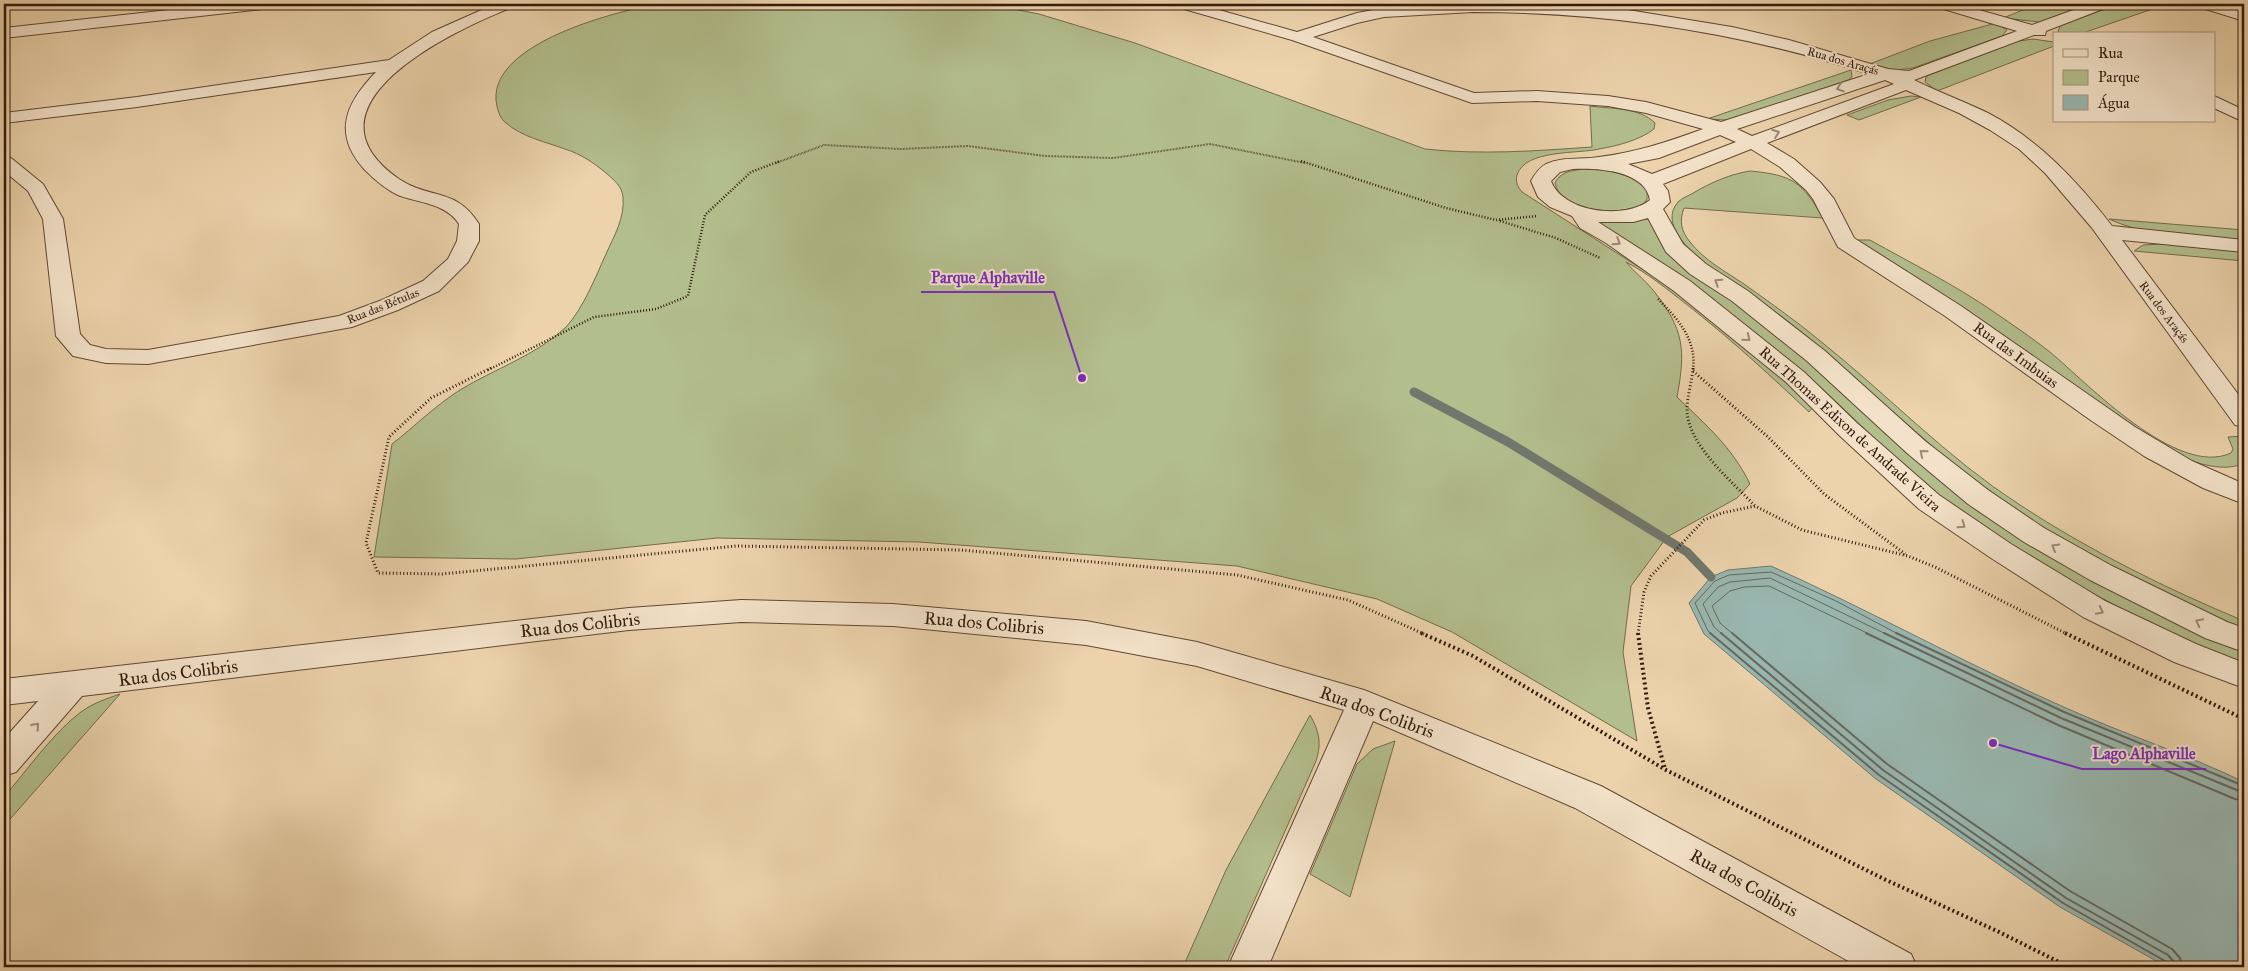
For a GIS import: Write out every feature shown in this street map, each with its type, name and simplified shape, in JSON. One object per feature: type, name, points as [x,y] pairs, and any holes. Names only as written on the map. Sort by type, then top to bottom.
[{"type":"street","points":[[4,33],[263,4]]},
{"type":"street","name":"Rua das Bétulas","points":[[4,162],[36,188],[53,219],[68,336],[82,351],[106,356],[148,357],[344,322],[390,305],[432,286],[457,262],[468,241],[469,224],[458,210],[392,184],[373,167],[360,150],[354,132],[360,108],[376,83],[392,65],[443,32],[508,4]]},
{"type":"street","name":"Rua das Imbuias","points":[[1182,4],[1298,37],[1472,98],[1489,99],[1537,96],[1637,105],[1722,128],[1752,142],[1788,163],[1814,187],[1832,211],[1840,233],[1846,242],[1976,326],[2135,440],[2212,482],[2244,495]]},
{"type":"street","points":[[1942,4],[2053,37]]},
{"type":"street","points":[[1650,182],[2103,4]]},
{"type":"street","points":[[2204,4],[2244,16]]},
{"type":"street","name":"Rua dos Araçás","points":[[1298,37],[1351,18],[1386,12],[1526,5],[1651,18],[1756,37],[1910,80],[1994,124],[2038,155],[2069,187],[2105,232],[2244,419]]},
{"type":"street","points":[[4,118],[137,102],[392,65]]},
{"type":"street","points":[[1595,164],[1652,154],[1722,128],[1886,74]]},
{"type":"street","points":[[2216,103],[2244,118]]},
{"type":"street","points":[[1637,105],[1673,130],[1680,137],[1681,143]]},
{"type":"street","name":"Rua das Imbuias","points":[[1717,157],[1751,164],[1789,176],[1814,187]]},
{"type":"street","points":[[1574,163],[1595,164],[1628,170],[1650,182],[1658,191],[1660,202],[1654,209],[1622,217],[1599,216],[1580,212],[1551,198],[1543,189],[1541,180],[1545,173],[1559,166],[1574,163]]},
{"type":"street","name":"Rua Thomas Edixon de Andrade Vieira","points":[[1654,209],[1674,247],[1698,269],[1740,296],[1816,356],[1916,447],[1978,497],[2034,535],[2101,573],[2216,630],[2244,640]]},
{"type":"street","name":"Rua Thomas Edixon de Andrade Vieira","points":[[1580,212],[1587,224],[1682,286],[1795,377],[1849,430],[1930,502],[2001,551],[2094,609],[2185,653],[2244,676]]},
{"type":"street","points":[[2105,232],[2244,246]]},
{"type":"street","name":"Rua dos Colibris","points":[[4,692],[629,619],[741,611],[893,615],[1086,633],[1197,654],[1364,703],[1588,797],[1897,967]]},
{"type":"street","points":[[4,762],[72,685]]},
{"type":"street","points":[[1248,967],[1364,703]]},
{"type":"path","points":[[1605,261],[1548,236],[1496,220],[1446,208],[1297,160],[1210,144],[1113,158],[1045,156],[968,146],[901,149],[824,145],[751,172],[705,215],[688,296],[656,309],[594,316],[431,398],[389,437],[366,543],[378,573],[442,574],[736,546],[961,550],[1237,575],[1348,600],[1473,656],[1666,770],[1884,879],[1997,931],[2069,967]]},
{"type":"path","points":[[1496,220],[1580,212]]},
{"type":"path","points":[[1656,298],[1687,334],[1694,355],[1686,404],[1695,439],[1755,506],[1802,530],[1908,556],[1982,589],[2072,637],[2244,719]]},
{"type":"path","points":[[1692,370],[1768,437],[1824,494],[1908,556]]},
{"type":"path","points":[[1666,770],[1650,722],[1638,632],[1644,592],[1651,576],[1690,537],[1699,525],[1711,516],[1755,506]]},
{"type":"green space","points":[[657,4],[987,4],[1039,14],[1135,43],[1425,149],[1487,152],[1592,147],[1590,106],[1633,111],[1655,123],[1654,129],[1628,142],[1590,150],[1554,154],[1530,161],[1522,167],[1517,175],[1518,186],[1522,192],[1673,289],[1741,342],[1808,402],[1812,408],[1809,412],[1710,323],[1662,285],[1626,262],[1653,290],[1677,328],[1682,352],[1677,397],[1727,448],[1750,484],[1737,498],[1667,537],[1631,586],[1623,652],[1637,741],[1452,632],[1377,599],[1237,566],[919,542],[717,538],[516,559],[374,557],[392,444],[451,396],[473,382],[529,354],[555,337],[566,327],[589,292],[621,220],[622,193],[617,184],[606,173],[582,156],[527,136],[504,121],[499,113],[496,100],[500,80],[513,62],[534,47],[559,34],[613,14]]},
{"type":"green space","points":[[2038,4],[2089,4],[2039,22],[2003,18]]},
{"type":"green space","points":[[2119,4],[2167,4],[2086,32],[2059,32],[2061,25]]},
{"type":"green space","points":[[1996,23],[2007,30],[2002,36],[1913,68],[1896,70],[1867,65],[1930,41]]},
{"type":"green space","points":[[2033,39],[2053,42],[2053,46],[1937,91],[1925,82],[1926,77],[1929,75],[2019,41]]},
{"type":"green space","points":[[1851,70],[1852,77],[1848,80],[1738,118],[1725,120],[1707,119]]},
{"type":"green space","points":[[1911,96],[1921,97],[1859,120],[1847,115],[1888,100]]},
{"type":"green space","points":[[1588,169],[1605,170],[1628,177],[1647,191],[1647,200],[1638,206],[1626,210],[1596,210],[1581,206],[1559,193],[1555,183],[1561,175]]},
{"type":"green space","points":[[1750,171],[1777,175],[1795,182],[1809,196],[1823,218],[1684,208],[1681,222],[1683,230],[1690,242],[1702,254],[1810,333],[1993,487],[2047,522],[2101,553],[2186,596],[2244,621],[2244,629],[2146,585],[2029,519],[1953,464],[1824,352],[1705,264],[1685,244],[1674,228],[1673,210],[1678,202],[1684,198],[1715,182]]},
{"type":"green space","points":[[1651,219],[1654,230],[1664,247],[1817,369],[1856,403],[2199,632],[2244,652],[2244,666],[2169,632],[2096,595],[2025,554],[1956,508],[1917,478],[1808,376],[1757,334],[1679,276],[1597,222]]},
{"type":"green space","points":[[2109,219],[2244,230],[2244,242],[2158,233],[2141,230]]},
{"type":"green space","points":[[1857,240],[1870,240],[1979,302],[2050,352],[2134,424],[2160,440],[2185,452],[2209,457],[2231,453],[2233,449],[2228,437],[2244,436],[2244,463],[2236,466],[2219,467],[2177,456],[1958,304]]},
{"type":"green space","points":[[2162,244],[2244,252],[2244,261],[2134,251],[2143,245]]},
{"type":"green space","points":[[120,694],[4,826],[4,797],[51,741],[71,720],[86,709],[100,701]]},
{"type":"green space","points":[[1310,715],[1319,737],[1316,761],[1225,967],[1183,967],[1226,870]]},
{"type":"green space","points":[[1395,741],[1350,897],[1310,874],[1357,764],[1373,749]]},
{"type":"water","points":[[1771,566],[2029,691],[2244,782],[2244,967],[2167,967],[2060,907],[1876,779],[1704,634],[1689,603],[1711,577],[1728,570]]},
{"type":"waterway","points":[[1414,392],[1508,442],[1687,552],[1711,577]]},
{"type":"place","name":"Parque Alphaville","points":[[1082,378]]},
{"type":"place","name":"Lago Alphaville","points":[[1993,743]]}]
